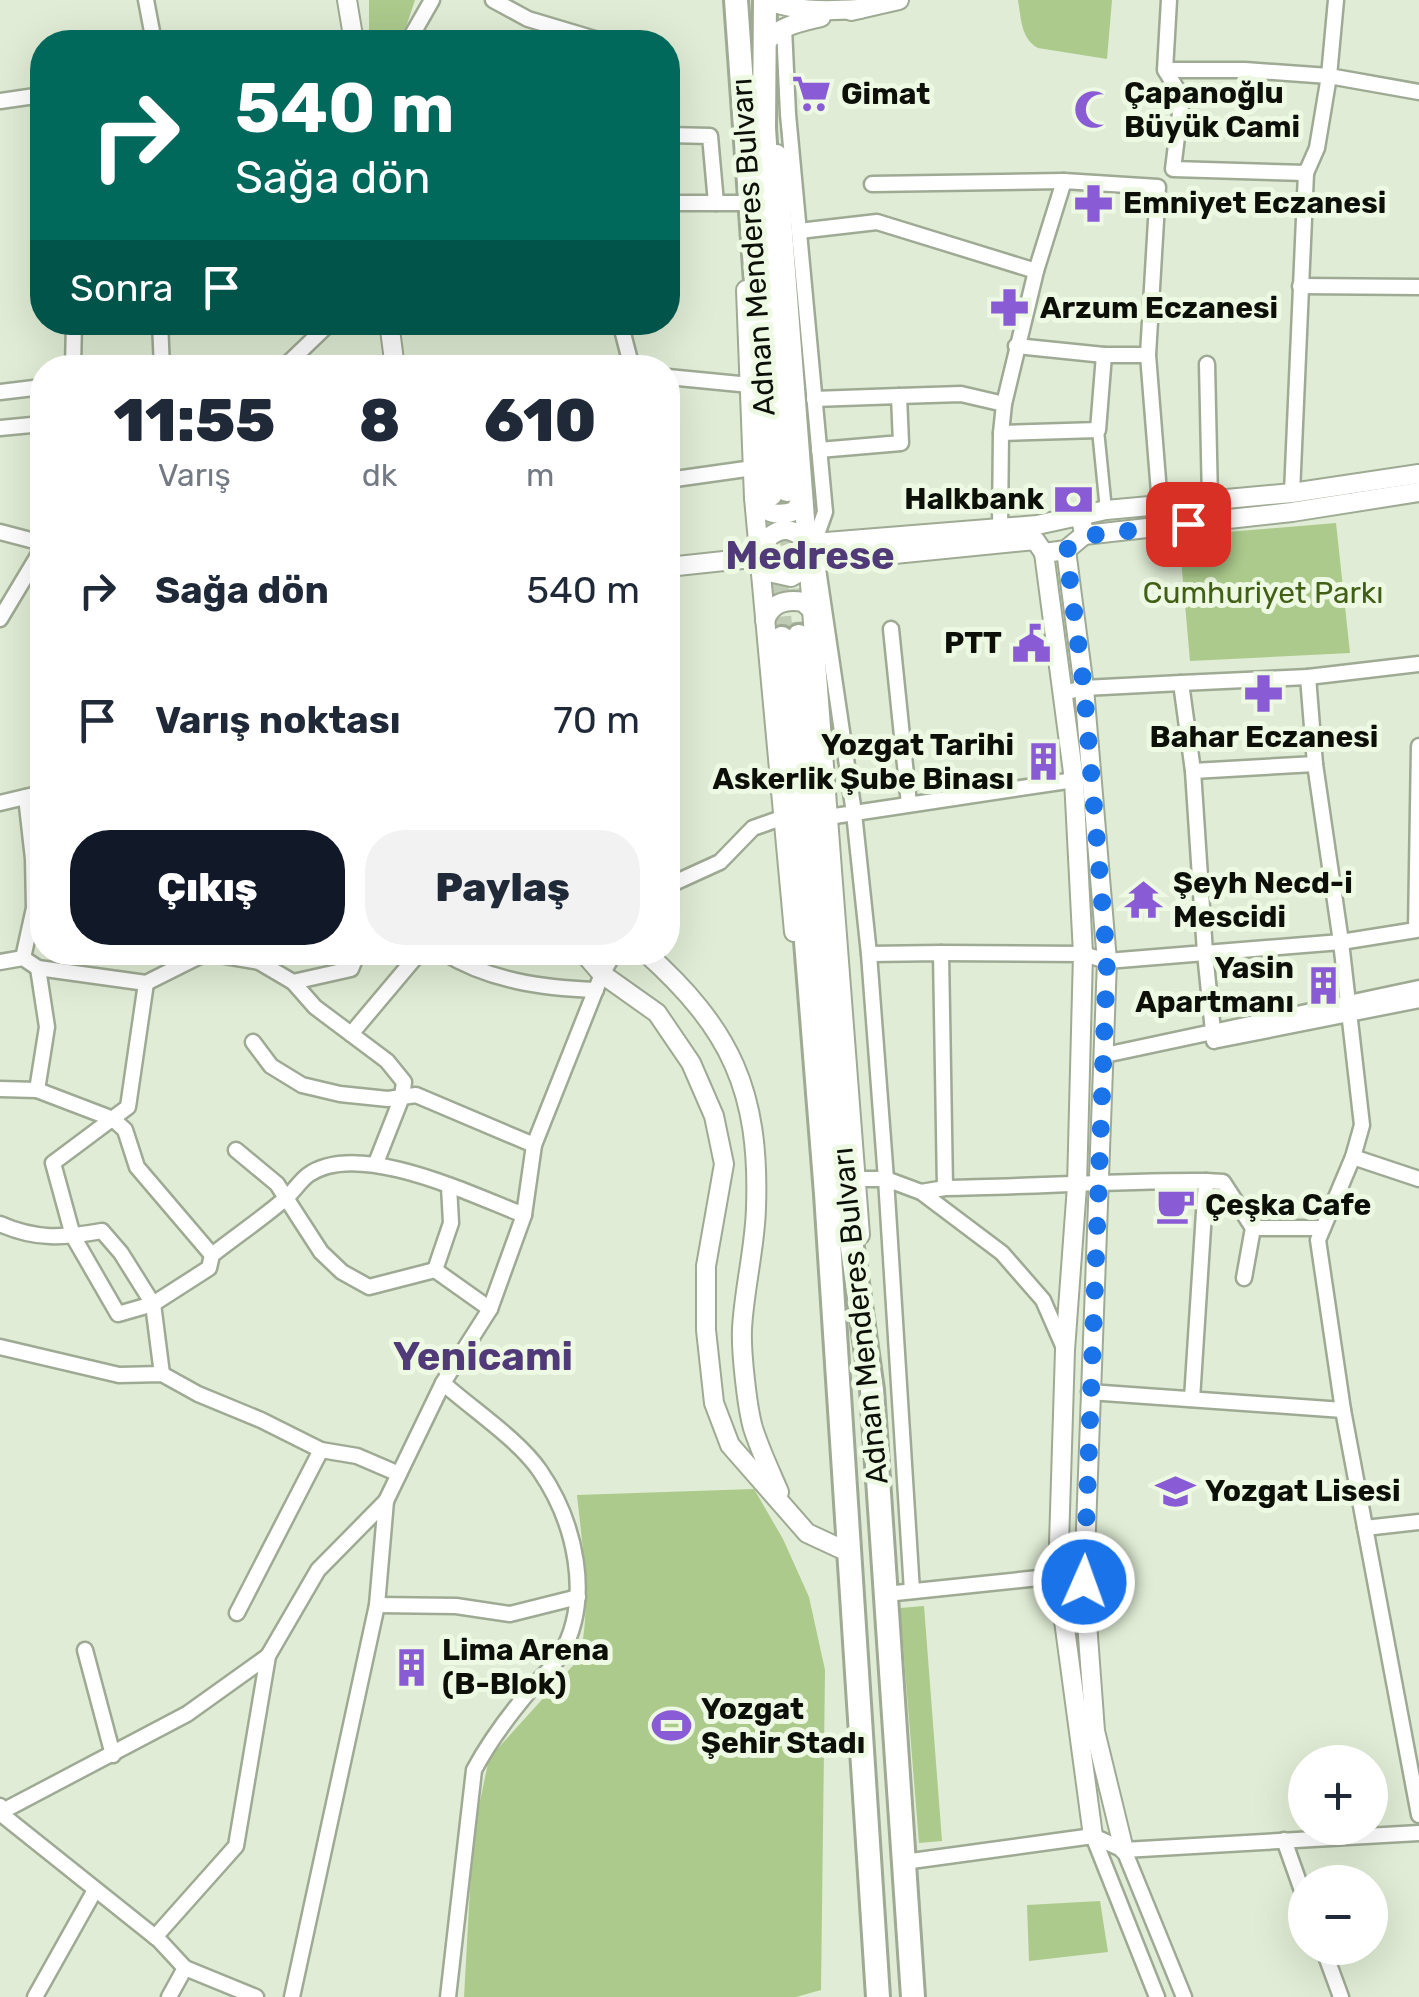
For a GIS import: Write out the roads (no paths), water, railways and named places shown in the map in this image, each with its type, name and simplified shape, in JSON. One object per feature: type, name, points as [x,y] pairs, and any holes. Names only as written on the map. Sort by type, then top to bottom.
[{"type":"highway","name":"Adnan Menderes Bulvarı","points":[[735,0],[779,495]]},
{"type":"highway","name":"Adnan Menderes Bulvarı","points":[[765,0],[764,128],[779,495]]},
{"type":"highway","name":"Adnan Menderes Bulvarı","points":[[878,1997],[790,637],[846,1205],[872,1390],[913,1997]]},
{"type":"street","points":[[146,0],[152,30]]},
{"type":"street","points":[[415,30],[432,0]]},
{"type":"street","points":[[494,0],[528,18],[566,30]]},
{"type":"street","points":[[735,0],[753,468],[779,495],[811,552],[854,813],[886,1179],[912,1592]]},
{"type":"street","points":[[765,0],[791,9],[860,9]]},
{"type":"street","points":[[766,41],[784,28],[899,0]]},
{"type":"street","points":[[1160,505],[1148,355],[1158,187],[1173,168],[1182,96],[1165,70],[1169,0]]},
{"type":"street","points":[[1292,494],[1306,173],[1316,148],[1330,76],[1336,0]]},
{"type":"street","points":[[349,1],[353,30]]},
{"type":"street","points":[[761,557],[772,573],[791,577],[811,552],[825,512],[798,231],[784,28]]},
{"type":"street","points":[[1165,70],[1330,76],[1419,92]]},
{"type":"street","points":[[0,101],[30,97]]},
{"type":"street","points":[[680,135],[710,136],[716,203]]},
{"type":"street","points":[[1173,168],[1306,173]]},
{"type":"street","points":[[872,184],[1064,181],[1158,187]]},
{"type":"street","points":[[1000,528],[1004,404],[1036,270],[1064,181]]},
{"type":"street","points":[[680,203],[742,203]]},
{"type":"street","points":[[798,231],[877,222],[1036,270]]},
{"type":"street","points":[[1300,286],[1419,286]]},
{"type":"street","points":[[296,355],[315,335]]},
{"type":"street","points":[[1016,346],[1148,355]]},
{"type":"street","points":[[1104,355],[1098,430],[1106,510]]},
{"type":"street","points":[[1207,364],[1210,500]]},
{"type":"street","points":[[680,377],[750,385]]},
{"type":"street","points":[[0,392],[30,388]]},
{"type":"street","points":[[814,399],[961,394],[1004,404]]},
{"type":"street","points":[[819,450],[901,443],[899,396]]},
{"type":"street","points":[[0,428],[30,425]]},
{"type":"street","points":[[1001,434],[1098,430]]},
{"type":"street","points":[[680,478],[753,468]]},
{"type":"street","points":[[1184,1997],[1124,1850],[1095,1731],[1084,1582],[1107,960],[1084,688],[1066,550],[1082,526],[1106,510],[1292,494],[1419,474]]},
{"type":"street","points":[[811,552],[1038,539],[1082,526],[1292,512],[1419,492]]},
{"type":"street","points":[[779,495],[761,557],[765,620],[842,1445]]},
{"type":"street","points":[[811,552],[1000,528],[1066,550]]},
{"type":"street","points":[[761,557],[768,537],[776,531],[797,531],[811,552],[812,610],[872,1390]]},
{"type":"street","points":[[0,532],[30,542]]},
{"type":"street","points":[[1038,539],[1074,780],[1084,954],[1058,1576],[1093,1836],[1157,1997]]},
{"type":"street","points":[[680,566],[761,557]]},
{"type":"street","points":[[0,619],[30,567]]},
{"type":"street","points":[[765,620],[770,609],[784,601],[803,602],[812,610]]},
{"type":"street","points":[[892,629],[909,804]]},
{"type":"street","points":[[1062,693],[1084,688],[1308,676],[1419,664]]},
{"type":"street","points":[[1308,676],[1314,764],[1341,942],[1362,1125],[1353,1157],[1318,1240],[1343,1410],[1419,1815]]},
{"type":"street","points":[[1181,683],[1192,770],[1213,1036]]},
{"type":"street","points":[[869,954],[1084,954],[1107,960],[1341,942],[1416,930],[1419,746]]},
{"type":"street","points":[[1192,770],[1314,764]]},
{"type":"street","points":[[828,817],[1074,780]]},
{"type":"street","points":[[0,803],[30,796]]},
{"type":"street","points":[[26,797],[30,832]]},
{"type":"street","points":[[680,880],[720,862],[754,828],[784,817]]},
{"type":"street","points":[[23,958],[30,935]]},
{"type":"street","points":[[941,953],[945,1188]]},
{"type":"street","points":[[0,962],[23,958],[30,963]]},
{"type":"street","points":[[34,965],[146,984],[181,965]]},
{"type":"street","points":[[271,965],[293,982],[315,1007],[387,1061],[404,1082],[402,1097],[376,1163]]},
{"type":"street","points":[[293,982],[350,969],[352,965]]},
{"type":"street","points":[[351,1034],[409,965]]},
{"type":"street","points":[[474,965],[509,980],[545,988],[599,982],[658,1012],[691,1062],[714,1116],[724,1164],[706,1266],[706,1330],[714,1403],[730,1445],[808,1533],[850,1552]]},
{"type":"street","points":[[590,965],[599,982]]},
{"type":"street","points":[[155,1937],[236,1846],[268,1656],[318,1570],[386,1501],[443,1383],[490,1309],[524,1215],[534,1145],[608,965]]},
{"type":"street","points":[[659,965],[711,1020],[742,1076],[752,1131],[756,1208],[742,1332],[752,1425],[785,1506]]},
{"type":"street","points":[[37,1090],[47,1027],[38,968]]},
{"type":"street","points":[[146,984],[128,1107],[53,1163],[73,1236],[118,1314],[154,1304],[208,1268],[212,1254],[287,1197],[308,1176],[324,1168],[376,1163],[524,1215]]},
{"type":"street","points":[[1105,1059],[1419,988]]},
{"type":"street","points":[[1347,1007],[1419,1000]]},
{"type":"street","points":[[253,1042],[272,1066],[302,1085],[388,1099],[416,1095],[534,1145]]},
{"type":"street","points":[[0,1089],[37,1090],[114,1119],[125,1130],[138,1167],[212,1254]]},
{"type":"street","points":[[236,1150],[277,1184],[320,1252],[342,1272],[369,1287],[435,1270],[490,1309]]},
{"type":"street","points":[[1353,1157],[1419,1179]]},
{"type":"street","points":[[856,1179],[886,1179],[921,1192],[1002,1253],[1042,1300],[1065,1350]]},
{"type":"street","points":[[921,1192],[945,1188],[1077,1186],[1100,1180],[1223,1182],[1254,1228],[1244,1278]]},
{"type":"street","points":[[1192,1398],[1206,1181]]},
{"type":"street","points":[[435,1270],[451,1223],[449,1186]]},
{"type":"street","points":[[0,1224],[28,1236],[73,1236],[102,1231],[154,1304],[162,1374]]},
{"type":"street","points":[[1254,1228],[1322,1228]]},
{"type":"street","points":[[0,1347],[119,1375],[162,1374],[321,1450],[357,1456],[399,1474]]},
{"type":"street","points":[[443,1383],[539,1470],[562,1515],[578,1572],[578,1597],[570,1635],[560,1657],[492,1738],[474,1770],[448,1997]]},
{"type":"street","points":[[1089,1392],[1343,1410]]},
{"type":"street","points":[[237,1613],[321,1450]]},
{"type":"street","points":[[292,1997],[377,1605],[386,1501]]},
{"type":"street","points":[[1365,1528],[1419,1522]]},
{"type":"street","points":[[886,1594],[1058,1576]]},
{"type":"street","points":[[377,1605],[456,1606],[510,1614],[578,1597]]},
{"type":"street","points":[[85,1650],[112,1755]]},
{"type":"street","points":[[256,1997],[185,1968],[155,1937],[0,1810],[187,1714],[268,1656]]},
{"type":"street","points":[[904,1862],[1093,1836],[1124,1850],[1419,1833]]},
{"type":"street","points":[[1284,1840],[1293,1865]]},
{"type":"street","points":[[36,1997],[95,1890]]},
{"type":"street","points":[[1328,1965],[1340,1997]]},
{"type":"street","points":[[169,1997],[185,1968]]},
{"type":"tunnel","points":[[787,490],[799,636]]},
{"type":"tunnel","points":[[772,518],[782,638]]},
{"type":"place","name":"Gimat","points":[[811,94]]},
{"type":"place","name":"Çapanoğlu Büyük Cami","points":[[1094,110]]},
{"type":"place","name":"Emniyet Eczanesi","points":[[1093,203]]},
{"type":"place","name":"Arzum Eczanesi","points":[[1010,308]]},
{"type":"place","name":"Halkbank","points":[[1074,499]]},
{"type":"place","name":"PTT","points":[[1032,643]]},
{"type":"place","name":"Bahar Eczanesi","points":[[1264,693]]},
{"type":"place","name":"Yozgat Tarihi Askerlik Şube Binası","points":[[1044,762]]},
{"type":"place","name":"Şeyh Necd-i Mescidi","points":[[1143,900]]},
{"type":"place","name":"Yasin Apartmanı","points":[[1324,985]]},
{"type":"place","name":"Çeşka Cafe","points":[[1175,1205]]},
{"type":"place","name":"Yozgat Lisesi","points":[[1175,1491]]},
{"type":"place","name":"Lima Arena (B-Blok)","points":[[412,1667]]},
{"type":"place","name":"Yozgat Şehir Stadı","points":[[671,1726]]},
{"type":"district","name":"Medrese","points":[[810,555]]},
{"type":"district","name":"Yenicami","points":[[483,1356]]},
{"type":"park label","name":"Cumhuriyet Parkı","points":[[1263,593]]}]
